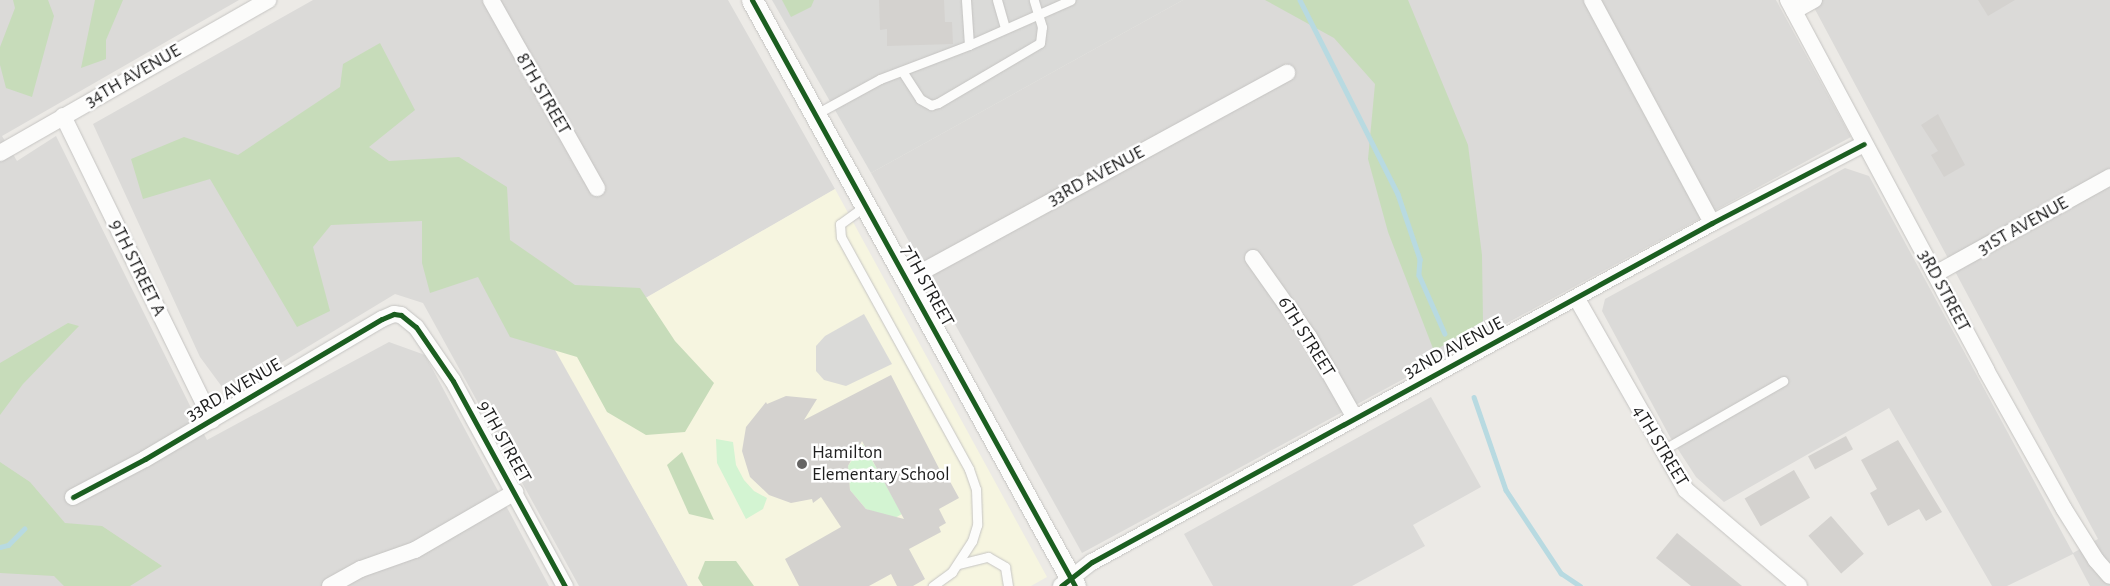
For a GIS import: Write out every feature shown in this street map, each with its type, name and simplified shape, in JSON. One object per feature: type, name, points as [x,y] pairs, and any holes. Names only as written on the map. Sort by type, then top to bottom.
[{"type":"street","name":"34TH AVENUE","points":[[0,153],[268,0]]},
{"type":"street","name":"8TH STREET","points":[[491,0],[597,188]]},
{"type":"street","name":"7TH STREET","points":[[752,0],[907,280],[1069,583]]},
{"type":"street","points":[[1592,0],[1712,223]]},
{"type":"street","points":[[1791,6],[1814,0]]},
{"type":"street","name":"3RD STREET","points":[[1791,6],[1864,144],[2064,509],[2096,560],[2110,576]]},
{"type":"street","name":"33RD AVENUE","points":[[907,280],[1286,74]]},
{"type":"street","name":"9TH STREET A","points":[[63,116],[212,420]]},
{"type":"street","name":"32ND AVENUE","points":[[1069,583],[1092,562],[1577,299],[1712,223],[1864,144]]},
{"type":"street","name":"31ST AVENUE","points":[[1935,274],[2110,178]]},
{"type":"street","name":"6TH STREET","points":[[1253,258],[1308,337],[1355,418]]},
{"type":"street","name":"4TH STREET","points":[[1577,299],[1680,482],[1700,505],[1799,586]]},
{"type":"street","name":"33RD AVENUE","points":[[73,497],[212,420],[382,319],[394,314],[409,318]]},
{"type":"street","name":"9TH STREET","points":[[409,318],[453,381],[565,586]]},
{"type":"street","points":[[330,586],[361,569],[415,550],[515,492]]},
{"type":"lane","points":[[966,0],[969,45]]},
{"type":"lane","points":[[997,0],[1005,28]]},
{"type":"lane","points":[[902,70],[920,99],[931,105],[938,103],[1034,49],[1043,36],[1034,0]]},
{"type":"lane","points":[[816,114],[871,83],[969,45],[1071,0]]},
{"type":"lane","points":[[866,206],[840,224],[841,237],[969,469],[976,490],[977,524],[972,541],[959,564],[933,586]]},
{"type":"lane","points":[[1661,451],[1783,381]]},
{"type":"lane","points":[[959,564],[988,557],[1004,567],[1008,586]]},
{"type":"shaded area","points":[[0,0],[239,0],[2,136],[17,161],[56,136],[207,440],[389,342],[425,355],[549,586],[0,586]]},
{"type":"shaded area","points":[[313,0],[728,0],[835,189],[556,350],[688,586],[579,586],[423,303],[395,294],[228,395],[200,357],[93,124]]},
{"type":"shaded area","points":[[772,0],[1183,0],[871,173]]},
{"type":"shaded area","points":[[1183,0],[1776,0],[1851,137],[1082,553],[871,173]]},
{"type":"shaded area","points":[[1810,0],[2110,0],[2110,586],[2090,586],[2073,554],[2007,586],[1992,586],[1889,408],[1724,502],[1696,477],[1670,437],[1602,311],[1605,299],[1845,168],[1869,176],[2073,553],[2098,539]]},
{"type":"shaded area","name":"Hamilton Elementary School","points":[[835,189],[1047,577],[1031,586],[688,586],[555,350]]},
{"type":"shaded area","points":[[864,314],[892,364],[846,386],[824,380],[816,371],[816,346],[825,336]]},
{"type":"shaded area","points":[[1431,397],[1481,487],[1413,525],[1425,546],[1352,586],[1213,586],[1184,534]]},
{"type":"green space","points":[[13,0],[48,0],[54,16],[32,97],[6,88],[0,65],[0,47],[15,8]]},
{"type":"green space","points":[[95,0],[123,0],[106,40],[106,59],[81,68]]},
{"type":"green space","points":[[782,0],[814,0],[811,7],[791,17]]},
{"type":"green space","points":[[1265,0],[1408,0],[1468,145],[1482,255],[1483,321],[1434,351],[1388,232],[1368,159],[1375,84],[1334,38]]},
{"type":"green space","points":[[380,43],[415,110],[369,147],[389,161],[459,157],[507,187],[510,240],[575,285],[640,288],[675,341],[714,383],[685,432],[646,435],[607,412],[577,357],[510,337],[478,277],[430,293],[422,263],[422,221],[331,225],[313,247],[330,311],[297,327],[210,179],[143,199],[131,159],[184,137],[238,155],[340,87],[343,64]]},
{"type":"green space","points":[[68,323],[79,326],[23,384],[0,415],[0,363]]},
{"type":"green space","points":[[716,439],[733,442],[736,465],[744,480],[754,491],[767,498],[763,509],[746,519],[717,463]]},
{"type":"green space","points":[[863,444],[902,514],[893,519],[866,509],[850,490],[848,466]]},
{"type":"green space","points":[[682,452],[714,520],[689,514],[667,465]]},
{"type":"green space","points":[[0,462],[30,482],[65,523],[102,526],[162,566],[130,586],[64,586],[54,576],[0,573]]},
{"type":"green space","points":[[705,561],[736,561],[754,586],[703,586],[698,578]]},
{"type":"building","points":[[879,0],[944,0],[945,22],[952,22],[953,44],[887,46],[887,29],[880,30]]},
{"type":"building","points":[[1978,0],[2015,0],[1988,16]]},
{"type":"building","points":[[1938,114],[1965,165],[1944,177],[1931,155],[1938,151],[1921,125]]},
{"type":"building","points":[[891,375],[944,478],[947,476],[959,498],[939,509],[946,523],[939,527],[941,532],[909,549],[925,579],[913,586],[897,586],[891,574],[869,586],[799,586],[785,559],[841,527],[821,497],[813,503],[812,499],[791,503],[769,495],[750,477],[742,451],[746,427],[766,402],[767,404],[786,396],[817,399],[804,420]],"holes":[[[862,441],[904,519],[866,509],[850,490],[848,466]]]},
{"type":"building","points":[[1846,436],[1853,449],[1815,469],[1808,456]]},
{"type":"building","points":[[1898,440],[1942,512],[1926,521],[1919,509],[1888,526],[1870,493],[1877,489],[1861,460]]},
{"type":"building","points":[[1794,470],[1810,498],[1761,526],[1745,498]]},
{"type":"building","points":[[1831,516],[1864,554],[1841,573],[1808,536]]},
{"type":"building","points":[[1677,533],[1742,586],[1691,586],[1656,558]]},
{"type":"waterway","points":[[1300,0],[1398,194],[1420,259],[1419,275],[1445,334]]},
{"type":"waterway","points":[[1474,397],[1506,490],[1561,573],[1580,586]]},
{"type":"waterway","points":[[0,547],[8,545],[24,529]]},
{"type":"cycle path","points":[[752,0],[1075,586]]},
{"type":"cycle path","points":[[1061,586],[1092,562],[1712,223],[1864,144]]},
{"type":"cycle path","points":[[73,497],[145,459],[382,319],[394,314],[401,315],[416,327],[453,381],[565,586]]},
{"type":"place","name":"Hamilton Elementary School","points":[[802,464]]}]
